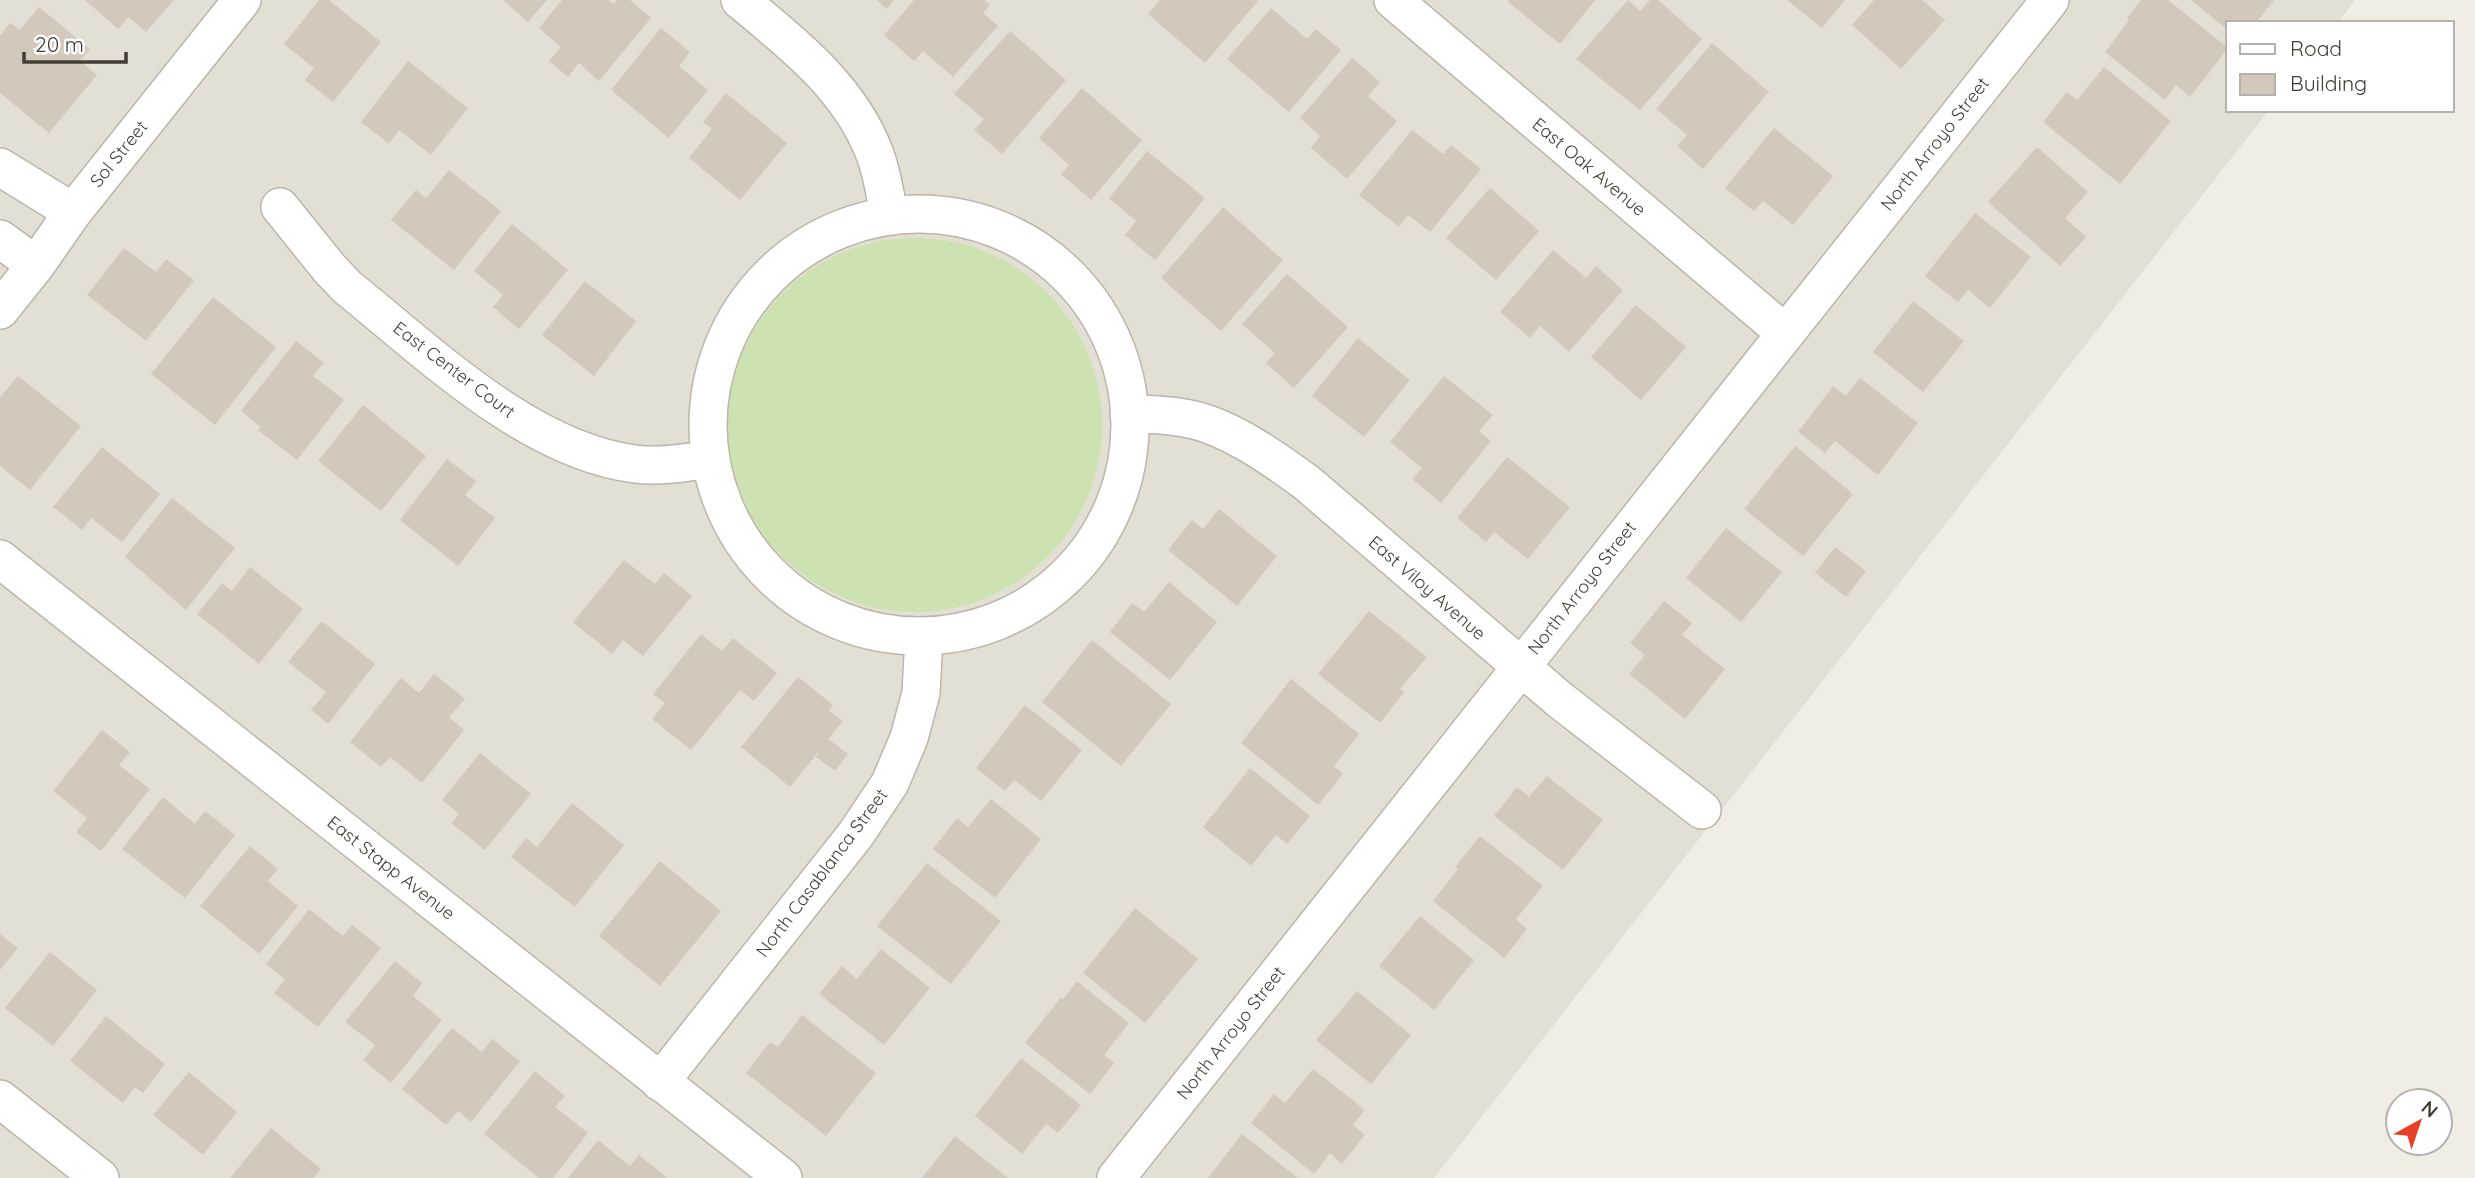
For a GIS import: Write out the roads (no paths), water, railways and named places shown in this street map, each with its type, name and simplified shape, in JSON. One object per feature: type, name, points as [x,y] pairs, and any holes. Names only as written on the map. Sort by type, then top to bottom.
[{"type":"street","name":"Sol Street","points":[[0,310],[73,212],[242,0]]},
{"type":"street","points":[[740,0],[789,40],[827,77],[855,115],[874,152],[889,215]]},
{"type":"street","name":"East Oak Avenue","points":[[1393,0],[1785,333]]},
{"type":"street","name":"North Arroyo Street","points":[[1116,1178],[2048,1]]},
{"type":"street","points":[[0,167],[73,212]]},
{"type":"street","name":"East Center Court","points":[[280,207],[347,287],[491,403],[535,430],[591,454],[636,465],[682,464],[709,459]]},
{"type":"street","points":[[889,215],[964,217],[1026,242],[1078,284],[1114,341],[1126,387],[1129,414],[1126,476],[1099,539],[1053,590],[993,624],[924,637],[866,630],[809,606],[762,568],[728,517],[709,459],[709,390],[731,324],[772,270],[830,231],[889,215]]},
{"type":"street","points":[[0,239],[36,265]]},
{"type":"street","name":"East Viloy Avenue","points":[[1129,414],[1196,420],[1235,437],[1270,457],[1307,483],[1520,667],[1702,810]]},
{"type":"street","name":"East Stapp Avenue","points":[[0,559],[783,1178]]},
{"type":"street","name":"North Casablanca Street","points":[[660,1082],[856,834],[890,783],[909,738],[920,693],[924,637]]},
{"type":"street","points":[[0,1099],[100,1178]]}]
